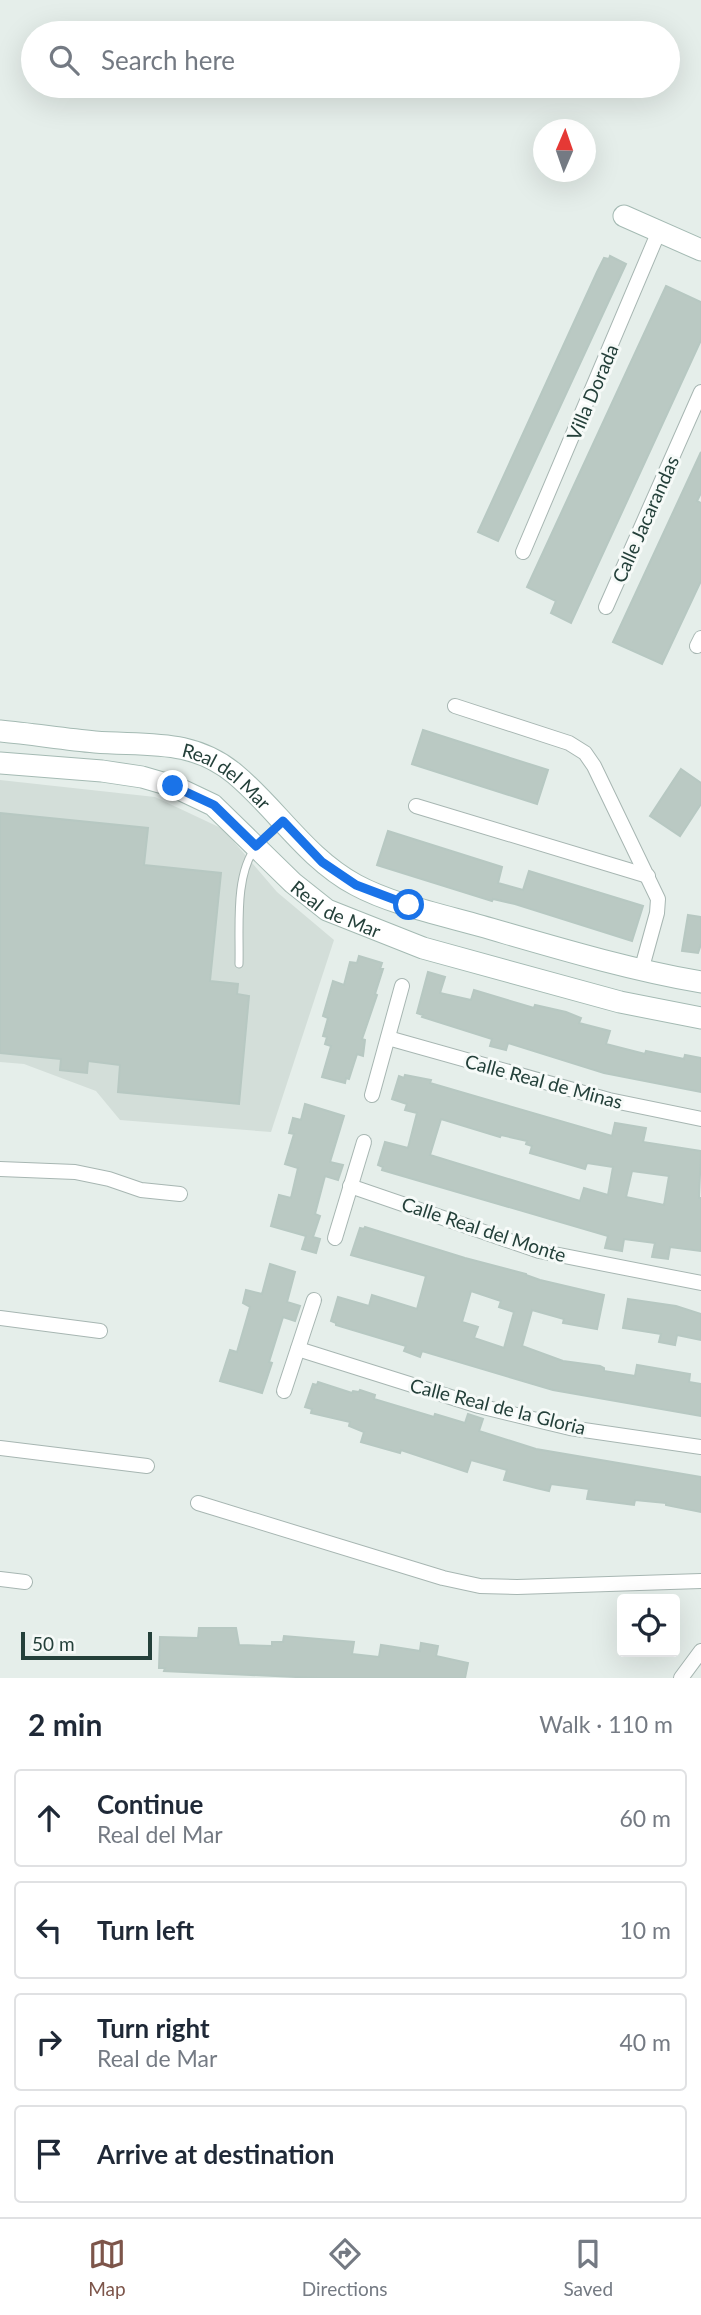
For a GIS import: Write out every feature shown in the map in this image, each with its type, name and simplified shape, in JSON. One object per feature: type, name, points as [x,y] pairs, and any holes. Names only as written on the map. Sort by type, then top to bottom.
[{"type":"street","points":[[624,216],[701,250]]},
{"type":"street","name":"Villa Dorada","points":[[523,552],[659,231]]},
{"type":"street","name":"Calle Jacarandas","points":[[606,607],[701,392]]},
{"type":"street","points":[[454,706],[569,743],[585,753],[594,766],[658,899],[640,971]]},
{"type":"street","name":"Real del Mar","points":[[0,731],[96,742],[186,747],[235,773],[322,862],[356,885],[409,905],[640,971],[701,982]]},
{"type":"street","name":"Real de Mar","points":[[0,763],[102,771],[142,777],[173,786],[214,805],[293,883],[327,910],[423,948],[620,1002],[701,1018]]},
{"type":"street","points":[[416,806],[648,876]]},
{"type":"street","points":[[372,1095],[402,986]]},
{"type":"street","name":"Calle Real de Minas","points":[[388,1038],[609,1100],[701,1119]]},
{"type":"street","points":[[335,1238],[364,1142]]},
{"type":"street","points":[[0,1169],[75,1172],[109,1179],[141,1190],[180,1194]]},
{"type":"street","name":"Calle Real del Monte","points":[[350,1186],[539,1251],[701,1283]]},
{"type":"street","points":[[284,1391],[314,1300]]},
{"type":"street","points":[[0,1318],[100,1331]]},
{"type":"street","name":"Calle Real de la Gloria","points":[[298,1349],[479,1406],[570,1428],[701,1447]]},
{"type":"street","points":[[0,1448],[147,1466]]},
{"type":"street","points":[[198,1503],[443,1578],[480,1586],[701,1581]]},
{"type":"street","points":[[0,1580],[25,1582]]},
{"type":"street","points":[[681,1678],[701,1651]]},
{"type":"lane","points":[[239,964],[242,884],[247,862],[256,846],[283,821]]},
{"type":"shaded area","points":[[0,780],[155,797],[223,829],[277,892],[334,940],[271,1132],[120,1120],[96,1091],[24,1064],[0,1062]]},
{"type":"building","points":[[610,256],[626,264],[498,541],[478,532],[597,272],[604,258],[609,259]]},
{"type":"building","points":[[666,286],[701,302],[701,340],[571,623],[551,613],[556,601],[527,587]]},
{"type":"building","points":[[701,452],[701,493],[697,501],[701,503],[701,581],[662,664],[613,642]]},
{"type":"building","points":[[423,730],[548,770],[537,804],[412,764]]},
{"type":"building","points":[[681,769],[701,783],[701,804],[680,836],[650,816]]},
{"type":"building","points":[[0,813],[148,828],[144,865],[221,873],[210,981],[238,984],[237,994],[249,996],[239,1104],[118,1092],[120,1065],[88,1061],[87,1073],[60,1070],[61,1059],[0,1053]]},
{"type":"building","points":[[388,831],[502,867],[498,883],[523,890],[529,871],[643,906],[632,941],[377,865]]},
{"type":"building","points":[[688,915],[701,917],[701,944],[698,953],[682,951]]},
{"type":"building","points":[[359,956],[382,963],[380,969],[383,969],[362,1039],[365,1040],[363,1056],[357,1054],[349,1079],[346,1078],[345,1083],[322,1077],[331,1046],[325,1044],[327,1037],[323,1036],[328,1018],[323,1016],[333,981],[344,985],[350,962],[357,963]]},
{"type":"building","points":[[428,972],[445,977],[440,993],[471,1000],[474,990],[534,1008],[535,1005],[566,1012],[581,1018],[579,1023],[610,1031],[606,1044],[645,1054],[646,1051],[684,1059],[685,1055],[701,1058],[701,1092],[604,1073],[508,1043],[506,1050],[490,1046],[492,1039],[422,1017],[423,1015],[417,1013]]},
{"type":"building","points":[[405,1075],[431,1080],[430,1083],[612,1136],[615,1123],[646,1128],[643,1142],[701,1151],[701,1251],[670,1247],[668,1259],[652,1257],[655,1243],[624,1239],[622,1251],[605,1248],[608,1236],[382,1170],[383,1167],[378,1165],[385,1142],[408,1148],[417,1113],[405,1110],[407,1104],[392,1099],[399,1076],[404,1078]],"holes":[[[441,1119],[500,1137],[501,1135],[527,1141],[526,1144],[532,1146],[530,1153],[585,1169],[587,1163],[613,1167],[608,1195],[584,1188],[580,1201],[430,1155]],[[632,1171],[669,1176],[664,1205],[626,1197]]]},
{"type":"building","points":[[305,1104],[344,1116],[330,1162],[343,1165],[338,1180],[325,1176],[315,1214],[320,1216],[313,1237],[320,1239],[316,1253],[302,1249],[306,1236],[271,1226],[279,1195],[291,1198],[298,1168],[285,1164],[294,1134],[289,1133],[293,1118],[301,1120]]},
{"type":"building","points":[[365,1227],[540,1280],[604,1295],[597,1329],[563,1323],[564,1319],[532,1310],[522,1346],[563,1361],[600,1366],[604,1371],[635,1376],[637,1365],[690,1374],[689,1382],[701,1384],[701,1416],[553,1390],[422,1351],[420,1357],[404,1351],[406,1346],[336,1325],[331,1321],[338,1297],[369,1306],[372,1295],[417,1309],[426,1276],[351,1255],[360,1228]],"holes":[[[471,1291],[501,1301],[499,1307],[514,1312],[504,1348],[474,1338],[478,1327],[462,1322]]]},
{"type":"building","points":[[270,1264],[295,1272],[287,1302],[300,1306],[295,1321],[283,1317],[262,1393],[220,1381],[230,1350],[237,1352],[250,1307],[243,1303],[246,1290],[262,1294]]},
{"type":"building","points":[[628,1299],[676,1306],[701,1314],[701,1340],[677,1335],[675,1345],[659,1342],[661,1334],[623,1328]]},
{"type":"building","points":[[318,1382],[352,1393],[360,1390],[375,1395],[374,1399],[434,1417],[435,1414],[465,1423],[468,1414],[483,1419],[479,1431],[536,1449],[701,1477],[701,1512],[666,1503],[635,1500],[634,1505],[587,1499],[589,1489],[551,1484],[549,1491],[504,1480],[507,1470],[471,1460],[467,1472],[401,1450],[400,1453],[361,1442],[364,1432],[349,1426],[350,1422],[311,1413],[312,1409],[305,1407],[313,1384],[317,1385]]},
{"type":"building","points":[[199,1628],[236,1628],[239,1645],[272,1646],[272,1642],[283,1642],[284,1636],[354,1642],[352,1654],[379,1657],[381,1645],[420,1651],[421,1643],[438,1646],[436,1656],[468,1663],[465,1678],[318,1678],[164,1671],[165,1668],[159,1668],[160,1637],[198,1638]]},
{"type":"route","points":[[173,786],[214,805],[256,846],[283,821],[322,862],[356,885],[409,905]]}]
